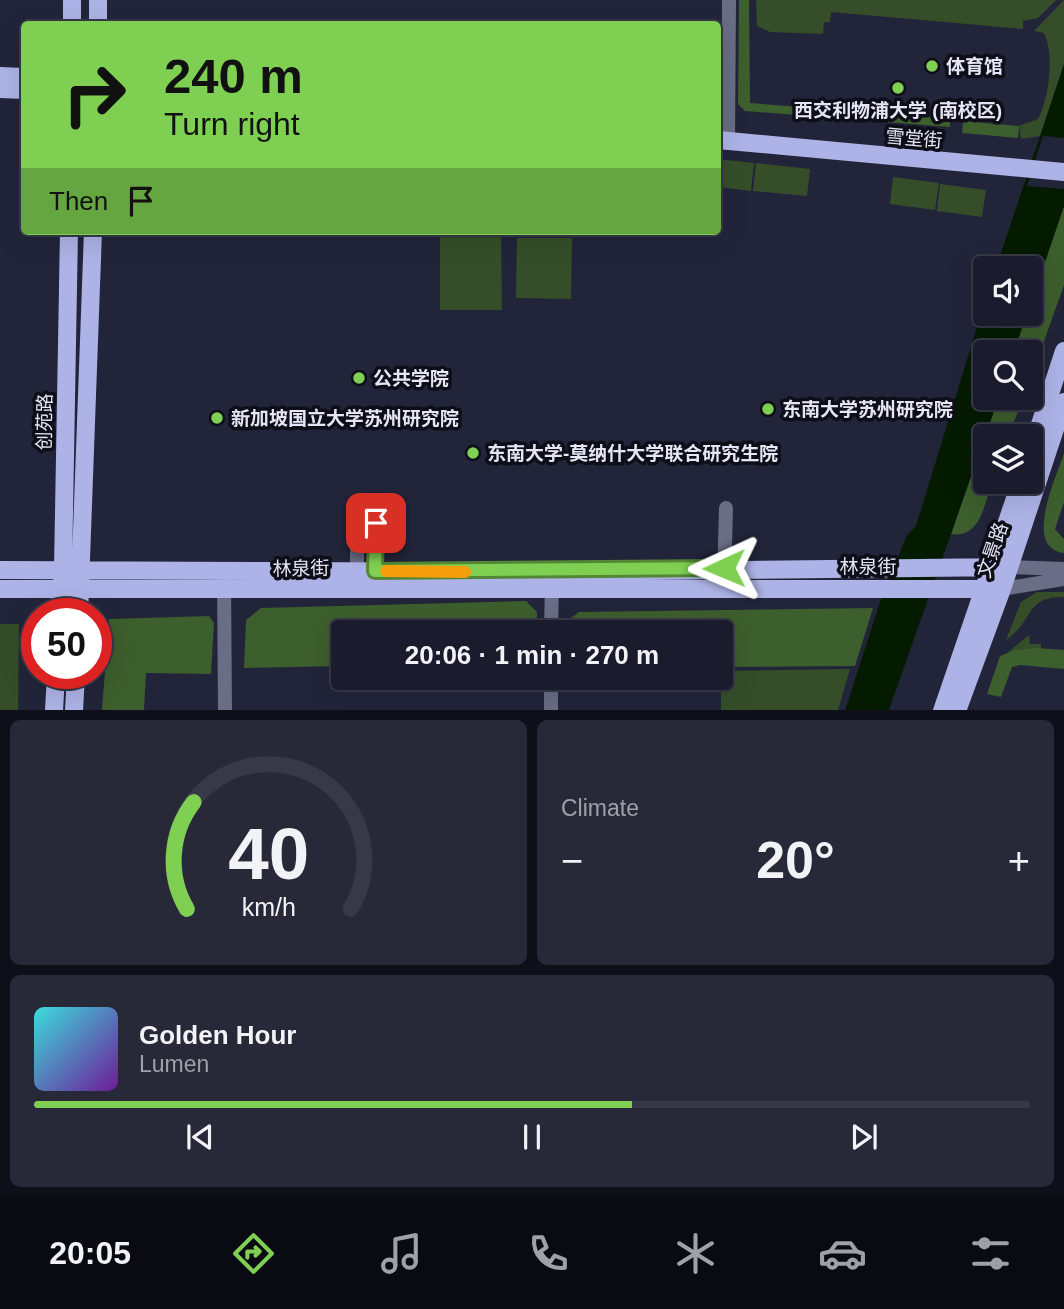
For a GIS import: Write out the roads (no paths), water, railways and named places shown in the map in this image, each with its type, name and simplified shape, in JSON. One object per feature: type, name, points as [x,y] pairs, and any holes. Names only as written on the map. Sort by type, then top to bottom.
[{"type":"main road","points":[[72,0],[72,21]]},
{"type":"main road","points":[[98,21],[99,0]]},
{"type":"main road","points":[[0,76],[21,77]]},
{"type":"main road","points":[[0,89],[21,90]]},
{"type":"main road","name":"雪堂街","points":[[721,136],[1028,164],[1064,172]]},
{"type":"main road","name":"雪堂街","points":[[1028,164],[1064,161]]},
{"type":"main road","name":"创苑路","points":[[60,598],[63,569],[69,235]]},
{"type":"main road","points":[[80,598],[93,235]]},
{"type":"main road","points":[[1040,424],[1064,351]]},
{"type":"main road","name":"文景路","points":[[942,710],[993,589],[1064,402]]},
{"type":"main road","name":"文景路","points":[[1001,567],[1018,494]]},
{"type":"main road","name":"林泉街","points":[[0,589],[551,591],[900,566],[1001,567]]},
{"type":"main road","name":"林泉街","points":[[0,570],[552,572],[993,589]]},
{"type":"main road","name":"文景路","points":[[957,710],[993,589]]},
{"type":"main road","points":[[54,710],[55,689]]},
{"type":"main road","points":[[74,710],[75,689]]},
{"type":"street","points":[[719,0],[719,21]]},
{"type":"street","points":[[721,136],[729,0]]},
{"type":"street","points":[[724,578],[726,508]]},
{"type":"street","points":[[356,571],[357,523]]},
{"type":"street","points":[[375,571],[376,523]]},
{"type":"street","name":"林泉街","points":[[1001,567],[1064,569]]},
{"type":"street","points":[[224,571],[225,710]]},
{"type":"street","points":[[551,620],[552,572]]},
{"type":"street","name":"林泉街","points":[[993,589],[1064,579]]},
{"type":"street","points":[[551,690],[551,710]]},
{"type":"place","name":"体育馆","points":[[932,66]]},
{"type":"place","name":"西交利物浦大学 (南校区)","points":[[898,88]]},
{"type":"place","name":"公共学院","points":[[359,378]]},
{"type":"place","name":"东南大学苏州研究院","points":[[768,409]]},
{"type":"place","name":"新加坡国立大学苏州研究院","points":[[217,418]]},
{"type":"place","name":"东南大学-莫纳什大学联合研究生院","points":[[473,453]]}]
